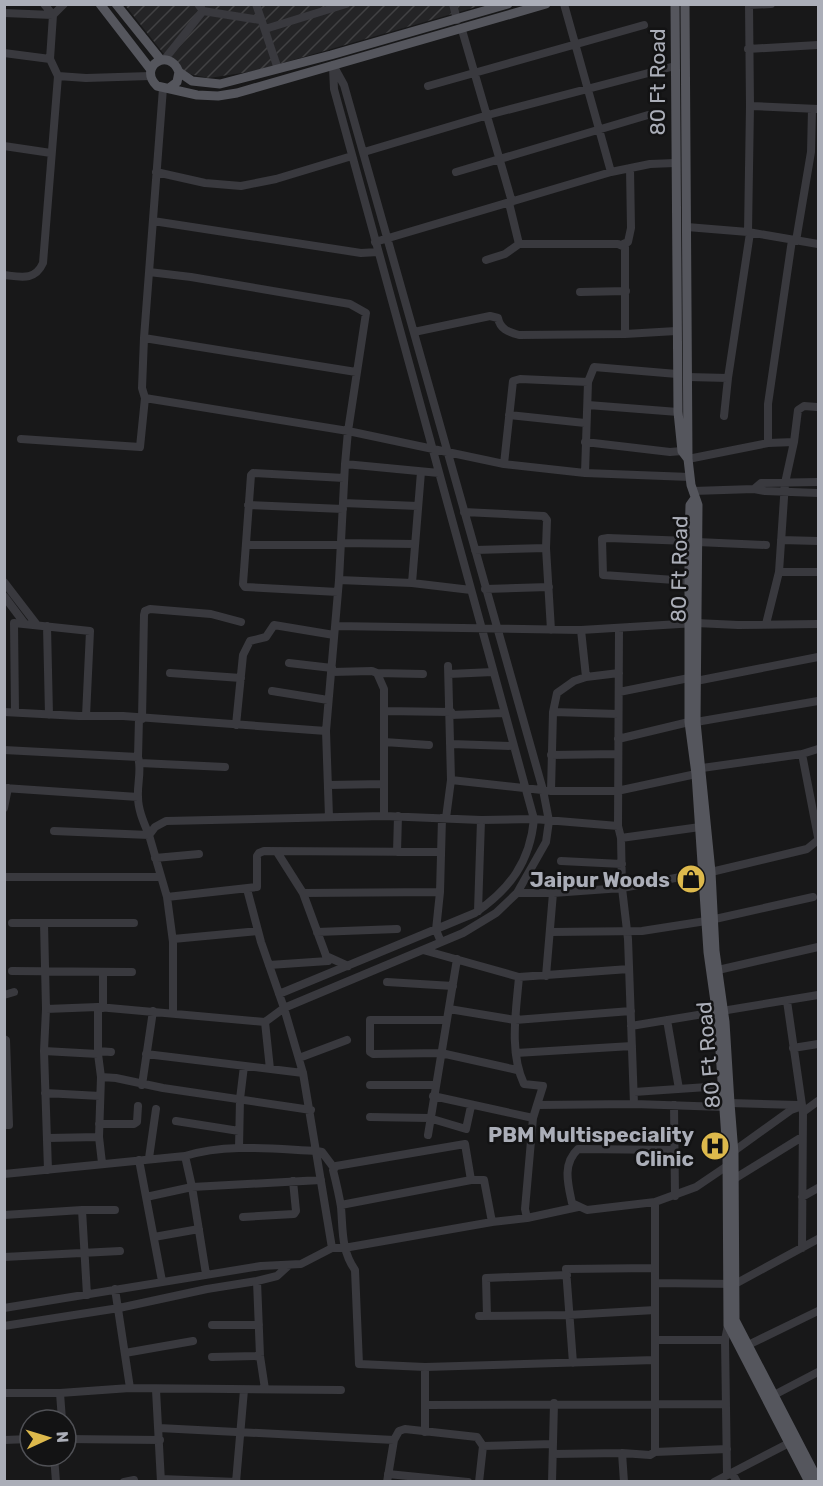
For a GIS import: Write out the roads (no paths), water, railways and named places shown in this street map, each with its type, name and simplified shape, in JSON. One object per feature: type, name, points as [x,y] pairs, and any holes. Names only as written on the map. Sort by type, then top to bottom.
[{"type":"main road","points":[[100,4],[151,73],[157,86],[197,95],[218,96],[237,93],[462,30],[546,4]]},
{"type":"main road","points":[[116,4],[162,60],[174,63],[179,72],[192,81],[220,84],[508,4]]},
{"type":"main road","name":"80 Ft Road","points":[[675,4],[676,331],[678,412],[685,455]]},
{"type":"main road","name":"80 Ft Road","points":[[685,4],[688,377],[685,455]]},
{"type":"main road","points":[[151,73],[153,65],[162,60]]},
{"type":"main road","points":[[166,88],[177,82],[179,72]]},
{"type":"main road","points":[[685,455],[694,495]]},
{"type":"main road","name":"80 Ft Road","points":[[694,495],[690,505],[693,542],[692,722],[699,771],[710,921],[720,1010],[722,1086],[734,1150],[728,1325],[793,1441],[819,1480]]},
{"type":"main road","name":"80 Ft Road","points":[[692,623],[689,581],[693,542]]},
{"type":"main road","name":"80 Ft Road","points":[[699,771],[700,827],[707,873]]},
{"type":"main road","name":"80 Ft Road","points":[[710,921],[718,970],[727,1105],[731,1283],[735,1320],[774,1395],[809,1482]]},
{"type":"street","points":[[44,4],[53,15]]},
{"type":"street","points":[[4,275],[26,278],[35,275],[43,263],[58,76],[50,59],[53,15],[64,4]]},
{"type":"street","points":[[256,4],[278,69]]},
{"type":"street","points":[[265,28],[346,4]]},
{"type":"street","points":[[453,4],[457,20]]},
{"type":"street","points":[[564,4],[611,172]]},
{"type":"street","points":[[724,416],[749,233],[749,5],[771,4]]},
{"type":"street","points":[[162,60],[200,8],[260,20]]},
{"type":"street","points":[[4,13],[53,15]]},
{"type":"street","points":[[428,86],[644,25]]},
{"type":"street","points":[[462,30],[488,115],[511,203],[519,244]]},
{"type":"street","points":[[748,49],[819,45]]},
{"type":"street","points":[[4,53],[50,59]]},
{"type":"street","points":[[279,994],[478,911],[499,895],[519,868],[530,844],[534,819],[351,156],[334,90],[331,55]]},
{"type":"street","points":[[333,65],[344,85],[485,589],[547,791]]},
{"type":"street","points":[[363,152],[488,115],[675,66]]},
{"type":"street","points":[[58,76],[86,78],[151,73]]},
{"type":"street","points":[[21,439],[140,447],[145,398],[142,388],[144,338],[156,172],[166,88]]},
{"type":"street","points":[[750,106],[815,109],[811,152],[768,404],[768,443]]},
{"type":"street","points":[[456,172],[648,115]]},
{"type":"street","points":[[4,146],[51,153]]},
{"type":"street","points":[[156,172],[205,183],[241,186],[276,179],[351,156]]},
{"type":"street","points":[[375,242],[611,172],[650,164],[675,164]]},
{"type":"street","points":[[486,260],[505,254],[519,244],[621,245],[628,242],[631,228],[630,168]]},
{"type":"street","points":[[153,220],[361,253],[378,252]]},
{"type":"street","points":[[687,227],[749,233],[819,244]]},
{"type":"street","points":[[621,245],[624,247],[626,256],[625,334]]},
{"type":"street","points":[[149,272],[350,304],[366,313],[345,464],[339,580],[326,731],[329,817]]},
{"type":"street","points":[[580,292],[626,291]]},
{"type":"street","points":[[414,332],[490,316],[498,318],[504,330],[519,335],[676,331]]},
{"type":"street","points":[[144,338],[356,372]]},
{"type":"street","points":[[585,473],[588,382],[594,367],[677,374]]},
{"type":"street","points":[[688,377],[728,378]]},
{"type":"street","points":[[504,464],[513,381],[520,379],[588,382]]},
{"type":"street","points":[[766,624],[778,572],[785,487],[798,410],[804,406],[818,407],[819,397]]},
{"type":"street","points":[[145,398],[348,431],[504,464],[585,473],[690,477]]},
{"type":"street","points":[[588,405],[678,412]]},
{"type":"street","points":[[509,415],[585,423]]},
{"type":"street","points":[[585,442],[685,455],[768,443],[794,442]]},
{"type":"street","points":[[345,464],[439,473]]},
{"type":"street","points":[[412,583],[420,472]]},
{"type":"street","points":[[338,592],[243,586],[250,476],[253,473],[344,478]]},
{"type":"street","points":[[785,487],[819,482]]},
{"type":"street","points":[[694,495],[754,489],[761,483],[819,493]]},
{"type":"street","points":[[248,505],[418,506]]},
{"type":"street","points":[[464,512],[544,516],[547,520],[546,548],[551,630]]},
{"type":"street","points":[[689,581],[603,575],[602,539],[766,545]]},
{"type":"street","points":[[782,540],[819,540]]},
{"type":"street","points":[[246,545],[415,544]]},
{"type":"street","points":[[475,550],[546,548]]},
{"type":"street","points":[[778,572],[819,572]]},
{"type":"street","points":[[339,580],[412,583],[471,590]]},
{"type":"street","points":[[4,582],[37,625]]},
{"type":"street","points":[[485,589],[549,587]]},
{"type":"street","points":[[4,596],[25,624]]},
{"type":"street","points":[[174,1013],[173,939],[167,897],[149,835],[142,820],[138,797],[144,615],[150,609],[211,614],[241,622]]},
{"type":"street","points":[[15,712],[14,623],[90,631],[86,716]]},
{"type":"street","points":[[236,725],[243,655],[250,641],[266,637],[274,625],[335,631],[581,630],[692,623],[819,624]]},
{"type":"street","points":[[47,626],[49,715]]},
{"type":"street","points":[[619,629],[618,826],[621,838],[622,888],[627,932],[634,1104]]},
{"type":"street","points":[[581,630],[586,677]]},
{"type":"street","points":[[619,692],[819,657]]},
{"type":"street","points":[[289,663],[332,670],[423,674]]},
{"type":"street","points":[[441,942],[436,930],[444,818],[451,780],[448,670],[493,672]]},
{"type":"street","points":[[170,673],[241,678]]},
{"type":"street","points":[[378,673],[384,689],[384,816]]},
{"type":"street","points":[[46,1009],[101,1007],[265,1022],[284,1008],[463,933],[496,913],[517,894],[546,842],[549,821],[547,791],[553,712],[557,693],[574,681],[586,677],[619,673]]},
{"type":"street","points":[[272,691],[328,700]]},
{"type":"street","points":[[618,739],[692,722],[819,701]]},
{"type":"street","points":[[4,711],[326,731]]},
{"type":"street","points":[[384,711],[451,714],[504,713]]},
{"type":"street","points":[[553,712],[618,714]]},
{"type":"street","points":[[384,742],[429,745]]},
{"type":"street","points":[[451,744],[513,746]]},
{"type":"street","points":[[451,780],[547,791],[617,791],[699,771],[802,754],[819,749]]},
{"type":"street","points":[[4,750],[225,767]]},
{"type":"street","points":[[551,755],[618,754]]},
{"type":"street","points":[[517,894],[622,888],[707,873],[807,849],[819,838],[802,754]]},
{"type":"street","points":[[328,785],[384,784]]},
{"type":"street","points":[[4,808],[6,788],[138,797]]},
{"type":"street","points":[[397,852],[398,816]]},
{"type":"street","points":[[149,835],[155,827],[166,821],[329,817],[534,819],[618,826]]},
{"type":"street","points":[[478,911],[482,819]]},
{"type":"street","points":[[621,838],[700,827]]},
{"type":"street","points":[[54,831],[149,835]]},
{"type":"street","points":[[269,965],[328,961],[303,893],[277,852]]},
{"type":"street","points":[[167,897],[255,888],[259,853],[441,852]]},
{"type":"street","points":[[155,858],[199,854]]},
{"type":"street","points":[[561,861],[622,864]]},
{"type":"street","points":[[4,877],[161,877]]},
{"type":"street","points":[[247,889],[303,1073],[332,1248]]},
{"type":"street","points":[[303,893],[440,892]]},
{"type":"street","points":[[546,976],[553,893]]},
{"type":"street","points":[[551,932],[642,931],[710,921],[813,897]]},
{"type":"street","points":[[12,923],[134,923]]},
{"type":"street","points":[[44,923],[46,1009],[44,1052],[48,1170]]},
{"type":"street","points":[[317,932],[397,929]]},
{"type":"street","points":[[173,939],[258,931]]},
{"type":"street","points":[[718,970],[819,947]]},
{"type":"street","points":[[423,950],[519,977],[629,969]]},
{"type":"street","points":[[326,956],[348,966]]},
{"type":"street","points":[[428,1135],[457,959]]},
{"type":"street","points":[[12,971],[132,972]]},
{"type":"street","points":[[102,1164],[99,1137],[101,1077],[98,1052],[103,973]]},
{"type":"street","points":[[519,977],[515,1020],[517,1070],[524,1084],[543,1086],[533,1119],[525,1209],[527,1218]]},
{"type":"street","points":[[387,982],[453,986]]},
{"type":"street","points":[[4,995],[14,993]]},
{"type":"street","points":[[632,1026],[819,995]]},
{"type":"street","points":[[787,1001],[802,1108],[802,1248]]},
{"type":"street","points":[[449,1009],[515,1020],[631,1011]]},
{"type":"street","points":[[142,1085],[153,1011]]},
{"type":"street","points":[[447,1020],[370,1020],[368,1025],[370,1052],[373,1054],[441,1053],[517,1070]]},
{"type":"street","points":[[667,1020],[679,1089]]},
{"type":"street","points":[[265,1022],[270,1069]]},
{"type":"street","points":[[4,1039],[6,1040],[9,1125],[4,1125]]},
{"type":"street","points":[[299,1058],[347,1040]]},
{"type":"street","points":[[793,1048],[819,1044]]},
{"type":"street","points":[[516,1053],[632,1046]]},
{"type":"street","points":[[44,1052],[111,1052]]},
{"type":"street","points":[[146,1054],[303,1073]]},
{"type":"street","points":[[239,1148],[240,1099],[244,1066]]},
{"type":"street","points":[[101,1077],[310,1110]]},
{"type":"street","points":[[370,1085],[435,1085]]},
{"type":"street","points":[[634,1092],[722,1086]]},
{"type":"street","points":[[45,1093],[100,1096]]},
{"type":"street","points":[[433,1096],[533,1119]]},
{"type":"street","points":[[734,1150],[791,1110],[819,1101]]},
{"type":"street","points":[[537,1105],[727,1105],[802,1108]]},
{"type":"street","points":[[674,1105],[675,1196]]},
{"type":"street","points":[[99,1124],[134,1124],[137,1122],[138,1106]]},
{"type":"street","points":[[370,1117],[429,1118],[466,1129],[471,1106]]},
{"type":"street","points":[[149,1158],[156,1109]]},
{"type":"street","points":[[176,1121],[239,1131]]},
{"type":"street","points":[[48,1138],[99,1137]]},
{"type":"street","points":[[734,1179],[802,1137]]},
{"type":"street","points":[[334,1168],[465,1144],[471,1180]]},
{"type":"street","points":[[4,1174],[239,1148],[322,1152],[334,1168],[341,1205],[344,1248],[355,1270],[359,1365],[425,1367],[655,1360]]},
{"type":"street","points":[[674,1150],[578,1149],[572,1156],[566,1174],[572,1203],[587,1210],[655,1202],[696,1187],[727,1166]]},
{"type":"street","points":[[185,1155],[206,1274]]},
{"type":"street","points":[[139,1160],[162,1281]]},
{"type":"street","points":[[146,1197],[192,1187],[321,1180]]},
{"type":"street","points":[[341,1205],[471,1180],[484,1180],[492,1221]]},
{"type":"street","points":[[243,1217],[294,1214],[296,1211],[293,1181]]},
{"type":"street","points":[[802,1197],[819,1188]]},
{"type":"street","points":[[655,1202],[655,1452]]},
{"type":"street","points":[[4,1308],[206,1274],[261,1266],[301,1264],[332,1248],[344,1248],[492,1221],[527,1218],[578,1207]]},
{"type":"street","points":[[82,1210],[87,1295]]},
{"type":"street","points":[[4,1215],[115,1210]]},
{"type":"street","points":[[154,1237],[199,1229]]},
{"type":"street","points":[[655,1283],[731,1283],[819,1239]]},
{"type":"street","points":[[4,1257],[120,1251]]},
{"type":"street","points":[[4,1326],[119,1308],[257,1281],[277,1276],[288,1266]]},
{"type":"street","points":[[573,1363],[566,1269],[654,1268]]},
{"type":"street","points":[[567,1275],[486,1278],[483,1316],[568,1315],[655,1310]]},
{"type":"street","points":[[257,1281],[260,1356],[265,1389]]},
{"type":"street","points":[[115,1289],[130,1388]]},
{"type":"street","points":[[748,1345],[819,1311]]},
{"type":"street","points":[[212,1325],[259,1325]]},
{"type":"street","points":[[728,1325],[725,1340],[727,1449],[730,1474],[737,1482]]},
{"type":"street","points":[[655,1340],[725,1340]]},
{"type":"street","points":[[125,1353],[193,1341]]},
{"type":"street","points":[[212,1357],[260,1356]]},
{"type":"street","points":[[425,1367],[425,1432]]},
{"type":"street","points":[[774,1395],[819,1372]]},
{"type":"street","points":[[4,1393],[60,1393],[130,1388],[341,1390]]},
{"type":"street","points":[[156,1390],[161,1480],[236,1482],[244,1390]]},
{"type":"street","points":[[60,1393],[61,1408]]},
{"type":"street","points":[[552,1482],[554,1403]]},
{"type":"street","points":[[425,1405],[726,1404]]},
{"type":"street","points":[[159,1428],[394,1440]]},
{"type":"street","points":[[468,1482],[388,1478],[394,1440],[399,1431],[477,1437],[483,1446],[479,1482]]},
{"type":"street","points":[[78,1439],[160,1440]]},
{"type":"street","points":[[714,1482],[793,1441]]},
{"type":"street","points":[[483,1446],[553,1444]]},
{"type":"street","points":[[553,1454],[650,1455],[655,1452],[727,1449]]},
{"type":"street","points":[[622,1453],[624,1482]]},
{"type":"street","points":[[124,1482],[134,1480]]},
{"type":"place","name":"Jaipur Woods","points":[[691,879]]},
{"type":"place","name":"PBM Multispeciality Clinic","points":[[715,1146]]}]
